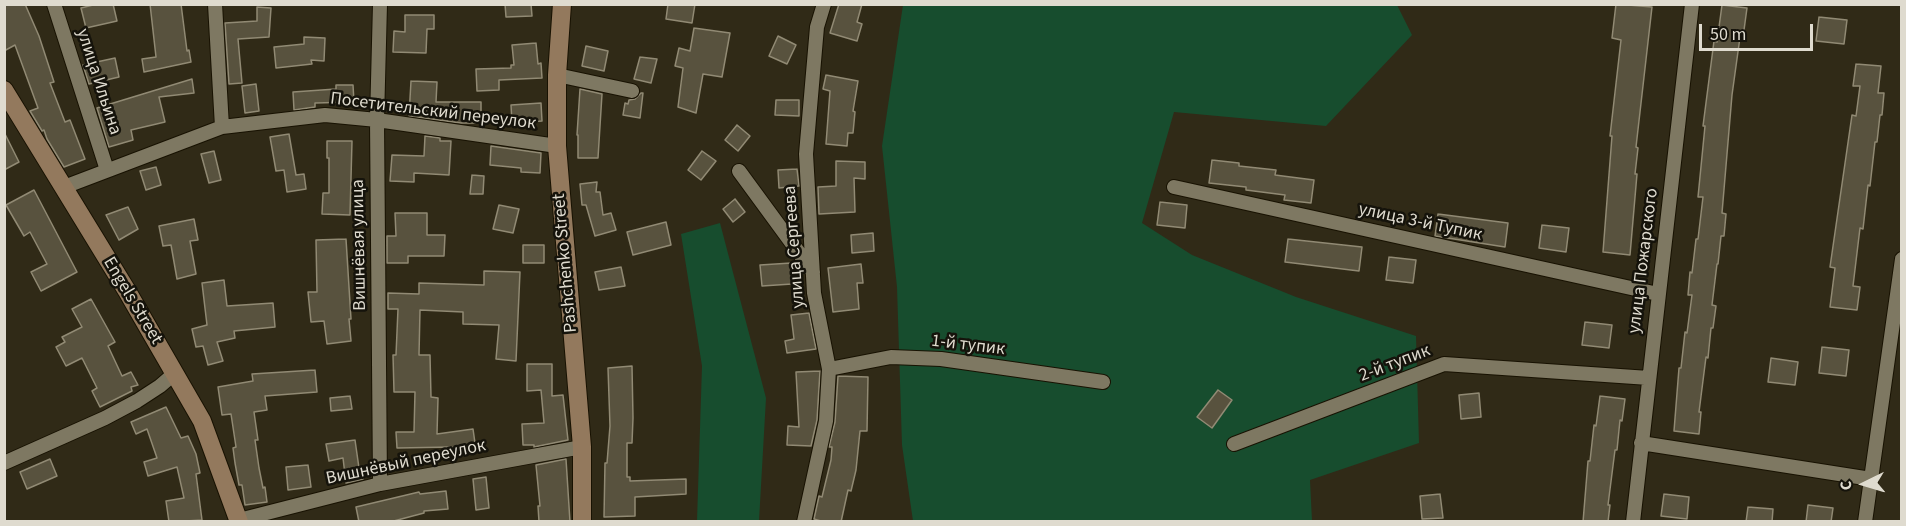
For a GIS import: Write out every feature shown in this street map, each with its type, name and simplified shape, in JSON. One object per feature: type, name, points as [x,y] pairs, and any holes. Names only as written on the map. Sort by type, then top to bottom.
[{"type":"street","name":"улица Ильина","points":[[54,4],[107,170]]},
{"type":"street","points":[[215,4],[222,127]]},
{"type":"street","name":"Вишнёвая улица","points":[[380,4],[377,120],[380,484]]},
{"type":"street","name":"Pashchenko Street","points":[[562,4],[557,75],[556,146],[582,447],[582,522]]},
{"type":"street","name":"улица Сергеева","points":[[804,522],[826,421],[829,369],[814,293],[806,154],[817,27],[824,4]]},
{"type":"street","name":"улица Пожарского","points":[[1633,522],[1692,4]]},
{"type":"street","points":[[557,75],[632,91]]},
{"type":"street","name":"Engels Street","points":[[4,90],[202,421],[239,521]]},
{"type":"street","name":"Посетительский переулок","points":[[64,187],[222,127],[325,116],[377,120],[556,146]]},
{"type":"street","points":[[739,171],[813,272]]},
{"type":"street","name":"улица 3-й Тупик","points":[[1174,187],[1658,294]]},
{"type":"street","points":[[1865,522],[1871,479],[1895,361],[1902,259]]},
{"type":"street","name":"1-й тупик","points":[[829,369],[891,357],[941,359],[1103,382]]},
{"type":"street","name":"2-й тупик","points":[[1233,444],[1444,364],[1648,378]]},
{"type":"street","points":[[4,463],[105,418],[137,401],[175,373]]},
{"type":"street","points":[[1641,443],[1871,479]]},
{"type":"street","name":"Вишнёвый переулок","points":[[239,521],[380,484],[582,447]]},
{"type":"green space","points":[[903,5],[1397,5],[1412,35],[1326,126],[1174,112],[1142,223],[1192,255],[1296,297],[1416,336],[1419,443],[1310,480],[1312,521],[913,521],[902,445],[897,287],[882,146]]},
{"type":"green space","points":[[720,223],[766,398],[759,521],[697,521],[702,366],[681,234]]},
{"type":"building","points":[[4,4],[25,4],[39,36],[54,82],[50,83],[65,122],[70,120],[85,159],[64,167],[44,130],[42,131],[30,111],[38,108],[15,45],[4,51]]},
{"type":"building","points":[[97,4],[113,4],[117,21],[86,28],[81,8]]},
{"type":"building","points":[[150,4],[181,4],[187,51],[189,50],[191,62],[144,72],[142,59],[156,57]]},
{"type":"building","points":[[505,4],[531,4],[532,16],[506,17]]},
{"type":"building","points":[[668,4],[695,4],[692,23],[666,19]]},
{"type":"building","points":[[839,4],[862,4],[857,22],[862,24],[857,41],[830,33]]},
{"type":"building","points":[[1616,4],[1652,7],[1636,147],[1638,148],[1635,174],[1637,174],[1630,255],[1603,252],[1612,136],[1610,136],[1621,40],[1612,38]]},
{"type":"building","points":[[1722,5],[1747,8],[1744,30],[1741,30],[1732,95],[1722,213],[1726,214],[1724,236],[1721,236],[1717,264],[1712,305],[1716,306],[1708,358],[1706,357],[1699,412],[1701,412],[1699,434],[1674,431],[1679,368],[1681,368],[1692,295],[1688,295],[1690,272],[1692,273],[1696,239],[1698,239],[1703,197],[1698,197],[1705,126],[1703,126],[1714,41],[1717,42]]},
{"type":"building","points":[[257,7],[271,8],[269,37],[238,39],[242,83],[229,84],[225,23],[257,21]]},
{"type":"building","points":[[405,15],[434,15],[434,29],[427,29],[426,53],[393,52],[394,31],[405,32]]},
{"type":"building","points":[[1819,17],[1847,20],[1844,44],[1816,41]]},
{"type":"building","points":[[694,28],[730,33],[722,77],[703,74],[696,113],[678,107],[683,68],[675,66],[679,48],[690,51]]},
{"type":"building","points":[[778,36],[796,45],[787,64],[769,56]]},
{"type":"building","points":[[304,37],[325,38],[324,61],[311,60],[312,64],[276,68],[274,47],[304,44]]},
{"type":"building","points":[[536,43],[542,78],[499,80],[499,90],[477,91],[476,69],[511,68],[511,65],[514,65],[512,45]]},
{"type":"building","points":[[586,46],[608,51],[604,71],[582,66]]},
{"type":"building","points":[[640,57],[657,59],[651,83],[634,79]]},
{"type":"building","points":[[115,58],[119,77],[89,84],[83,65]]},
{"type":"building","points":[[1856,64],[1881,66],[1878,93],[1884,93],[1863,229],[1860,228],[1853,286],[1860,287],[1857,310],[1830,307],[1835,268],[1830,267],[1852,115],[1856,116],[1860,86],[1853,86]]},
{"type":"building","points":[[826,75],[858,81],[853,111],[855,112],[853,133],[848,133],[847,146],[826,144],[830,91],[823,89]]},
{"type":"building","points":[[192,79],[194,93],[159,97],[165,122],[131,130],[133,140],[109,147],[97,108]]},
{"type":"building","points":[[411,81],[437,82],[436,102],[481,102],[481,123],[461,123],[409,116]]},
{"type":"building","points":[[256,84],[259,111],[245,113],[242,86]]},
{"type":"building","points":[[336,85],[353,85],[354,102],[315,103],[315,107],[294,110],[293,92],[336,89]]},
{"type":"building","points":[[580,89],[602,94],[598,158],[578,158]]},
{"type":"building","points":[[643,93],[640,118],[623,115],[625,103],[628,104],[629,100],[635,99]]},
{"type":"building","points":[[776,100],[799,100],[799,116],[775,115]]},
{"type":"building","points":[[541,103],[542,121],[512,123],[511,105]]},
{"type":"building","points":[[737,125],[750,136],[738,151],[725,140]]},
{"type":"building","points":[[4,132],[19,162],[4,170]]},
{"type":"building","points":[[289,134],[296,175],[304,174],[306,189],[287,192],[284,170],[276,171],[270,137]]},
{"type":"building","points":[[425,136],[440,138],[440,141],[451,141],[449,175],[414,173],[414,182],[390,181],[392,155],[424,156]]},
{"type":"building","points":[[327,141],[352,141],[350,215],[322,214],[323,193],[329,193]]},
{"type":"building","points":[[491,146],[541,153],[540,173],[521,172],[521,168],[490,165]]},
{"type":"building","points":[[214,151],[221,180],[209,183],[201,154]]},
{"type":"building","points":[[702,151],[716,161],[701,180],[688,170]]},
{"type":"building","points":[[1212,160],[1276,170],[1275,175],[1314,180],[1311,203],[1284,200],[1285,195],[1246,190],[1246,187],[1209,183]]},
{"type":"building","points":[[836,161],[865,162],[865,179],[854,178],[855,212],[819,214],[818,187],[836,186]]},
{"type":"building","points":[[156,167],[161,185],[146,190],[140,171]]},
{"type":"building","points":[[797,169],[799,186],[779,188],[778,170]]},
{"type":"building","points":[[472,175],[484,176],[483,194],[470,194]]},
{"type":"building","points":[[597,182],[596,192],[600,192],[603,215],[611,213],[616,230],[595,236],[586,205],[582,205],[580,184]]},
{"type":"building","points":[[34,190],[77,272],[41,291],[31,272],[47,264],[30,232],[24,236],[6,205]]},
{"type":"building","points":[[735,199],[745,212],[733,222],[723,209]]},
{"type":"building","points":[[1160,202],[1187,205],[1185,228],[1157,225]]},
{"type":"building","points":[[499,205],[519,209],[513,233],[493,229]]},
{"type":"building","points":[[128,207],[138,229],[119,240],[106,215]]},
{"type":"building","points":[[395,213],[427,213],[427,235],[445,235],[444,256],[408,256],[408,263],[387,263],[387,236],[396,236]]},
{"type":"building","points":[[1438,214],[1508,223],[1505,247],[1435,236]]},
{"type":"building","points":[[194,219],[198,240],[190,241],[196,274],[177,279],[171,245],[163,246],[159,226]]},
{"type":"building","points":[[666,222],[671,245],[633,255],[627,232]]},
{"type":"building","points":[[1542,225],[1569,228],[1566,252],[1539,248]]},
{"type":"building","points":[[873,233],[874,251],[852,253],[851,235]]},
{"type":"building","points":[[346,239],[351,341],[327,344],[324,321],[311,322],[308,292],[317,292],[316,240]]},
{"type":"building","points":[[1288,239],[1362,247],[1359,271],[1285,262]]},
{"type":"building","points":[[523,245],[544,245],[544,263],[523,263]]},
{"type":"building","points":[[1389,257],[1416,260],[1413,283],[1386,280]]},
{"type":"building","points":[[791,263],[792,284],[762,286],[760,265]]},
{"type":"building","points":[[861,264],[863,283],[857,283],[859,309],[833,312],[828,268]]},
{"type":"building","points":[[621,267],[625,286],[599,290],[595,272]]},
{"type":"building","points":[[484,271],[520,272],[516,361],[496,359],[499,325],[463,324],[463,312],[420,310],[419,355],[430,355],[431,397],[438,398],[437,434],[473,429],[476,450],[453,454],[452,447],[397,448],[396,432],[414,432],[415,392],[394,392],[393,355],[396,355],[398,309],[388,309],[388,293],[419,294],[419,283],[484,285]]},
{"type":"building","points":[[224,280],[227,306],[273,303],[275,327],[234,331],[235,338],[217,342],[223,361],[208,365],[203,346],[196,347],[192,329],[207,325],[202,283]]},
{"type":"building","points":[[91,299],[115,342],[108,346],[122,376],[131,372],[138,385],[131,387],[132,391],[100,407],[92,391],[97,388],[82,358],[66,366],[56,347],[65,342],[62,337],[82,327],[72,309]]},
{"type":"building","points":[[809,313],[816,349],[787,353],[785,341],[794,339],[791,315]]},
{"type":"building","points":[[1585,322],[1612,325],[1609,348],[1582,345]]},
{"type":"building","points":[[1822,347],[1849,350],[1846,376],[1819,373]]},
{"type":"building","points":[[1771,358],[1798,362],[1795,385],[1768,382]]},
{"type":"building","points":[[527,364],[552,364],[552,396],[563,395],[568,440],[534,447],[534,445],[523,445],[522,424],[544,423],[541,390],[527,391]]},
{"type":"building","points":[[632,366],[632,443],[627,443],[627,477],[630,477],[630,481],[686,479],[686,494],[635,497],[635,516],[604,517],[605,463],[607,463],[610,426],[608,368]]},
{"type":"building","points":[[315,370],[317,392],[265,396],[267,410],[254,412],[259,468],[267,502],[245,505],[235,463],[233,448],[236,447],[231,414],[222,415],[218,387],[253,381],[252,374]]},
{"type":"building","points":[[820,371],[817,420],[811,446],[787,445],[788,426],[799,427],[796,372]]},
{"type":"building","points":[[838,376],[868,377],[867,431],[860,431],[856,470],[851,491],[848,490],[841,522],[824,522],[814,519],[831,460],[832,447],[829,447],[835,422]]},
{"type":"building","points":[[1218,390],[1232,400],[1212,428],[1197,417]]},
{"type":"building","points":[[1479,393],[1481,417],[1461,419],[1459,395]]},
{"type":"building","points":[[350,396],[352,409],[331,411],[330,398]]},
{"type":"building","points":[[1600,396],[1625,399],[1617,450],[1615,450],[1608,522],[1583,522],[1588,461],[1590,461]]},
{"type":"building","points":[[166,407],[181,438],[188,436],[196,454],[200,473],[196,474],[202,520],[169,522],[166,501],[184,498],[177,467],[148,476],[144,462],[157,458],[147,429],[136,434],[131,422]]},
{"type":"building","points":[[355,440],[363,479],[346,483],[343,458],[329,461],[326,444]]},
{"type":"building","points":[[50,459],[57,476],[27,489],[20,472]]},
{"type":"building","points":[[566,459],[570,522],[539,522],[538,506],[540,506],[536,465]]},
{"type":"building","points":[[308,465],[311,487],[288,490],[286,467]]},
{"type":"building","points":[[486,477],[489,508],[476,510],[473,479]]},
{"type":"building","points":[[446,491],[448,509],[424,511],[424,513],[390,522],[359,522],[356,507],[419,492],[420,494]]},
{"type":"building","points":[[1440,494],[1443,518],[1422,519],[1420,496]]},
{"type":"building","points":[[1664,494],[1689,497],[1687,519],[1661,516]]},
{"type":"building","points":[[1808,505],[1833,508],[1831,522],[1806,522]]},
{"type":"building","points":[[1748,507],[1773,509],[1772,522],[1746,522]]}]
